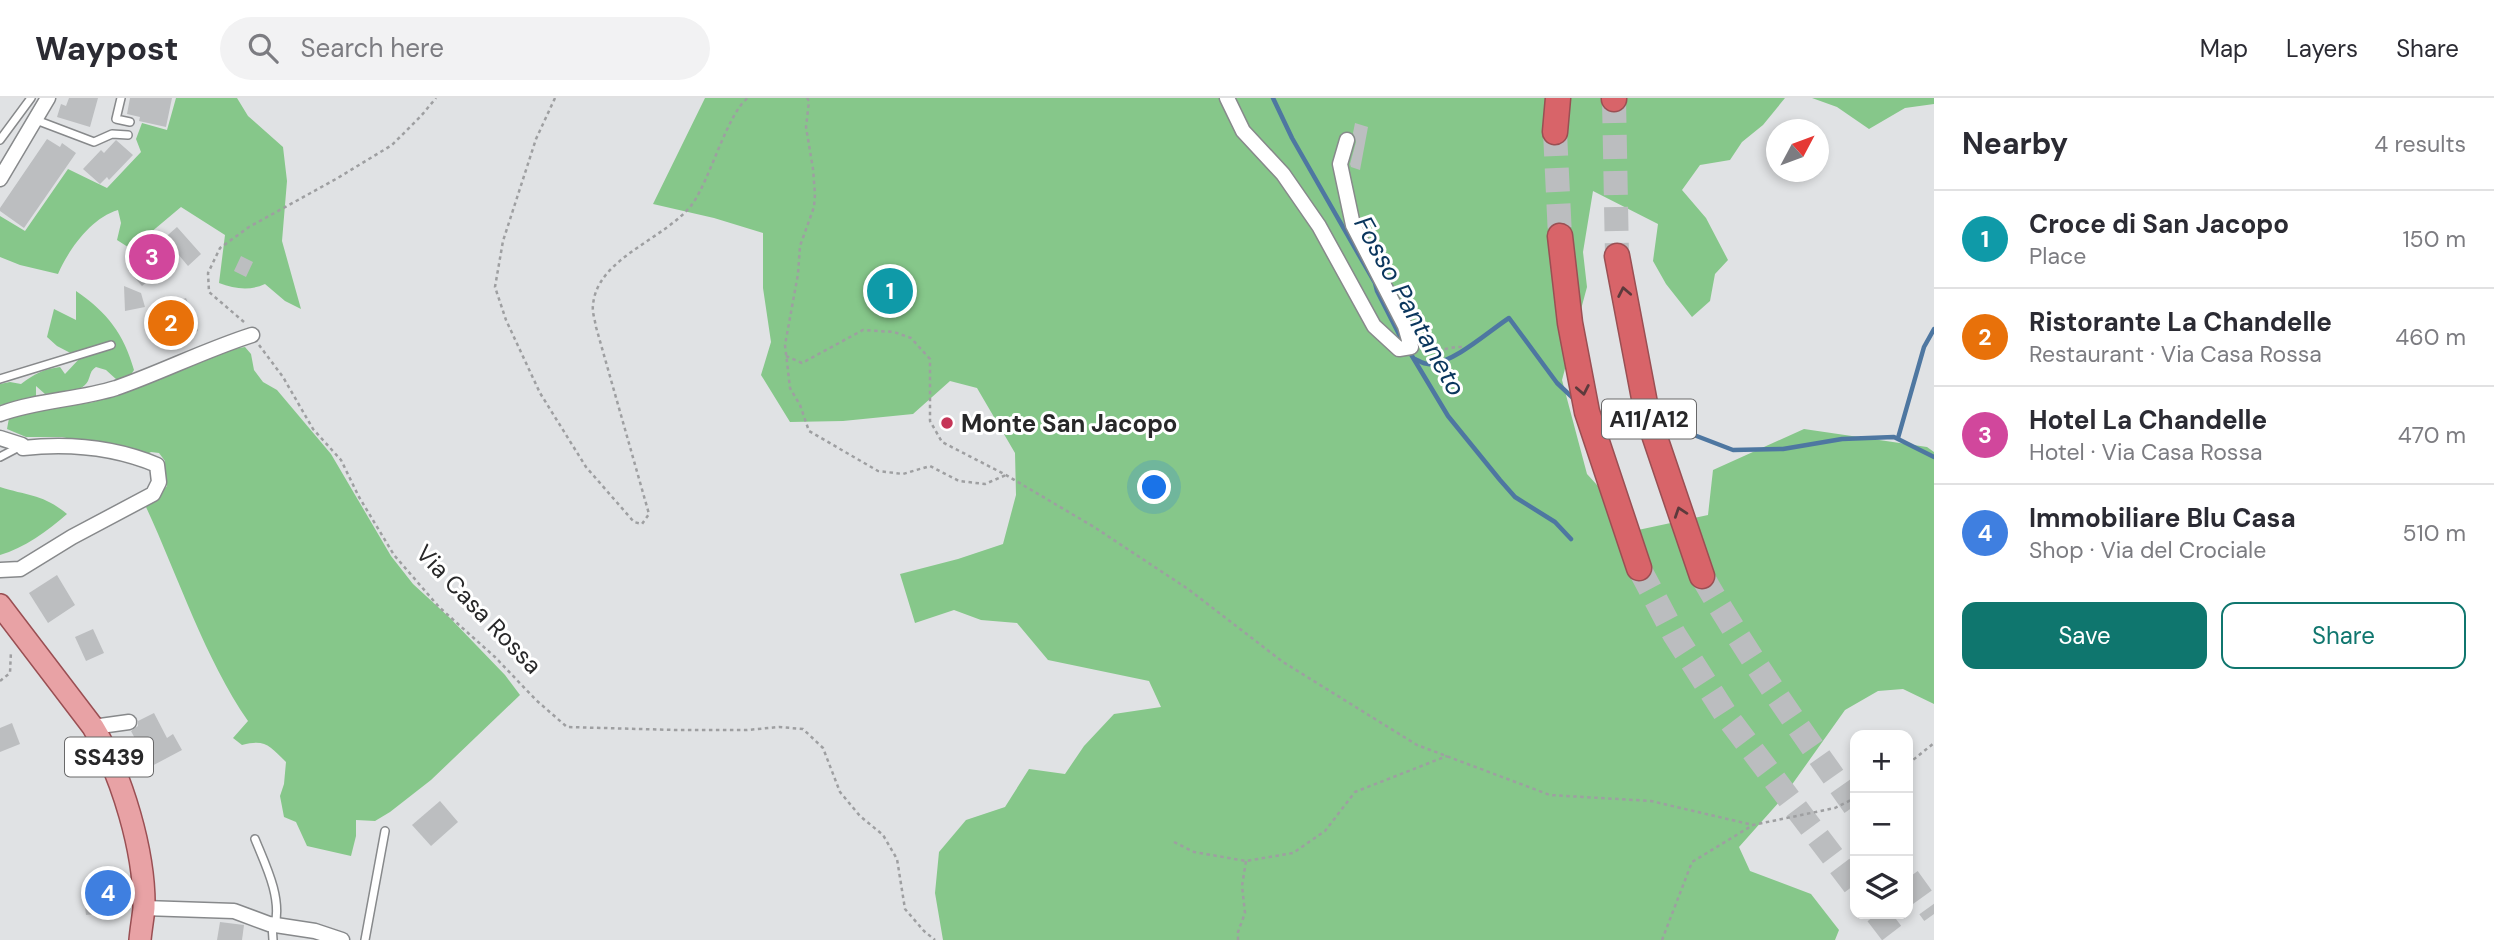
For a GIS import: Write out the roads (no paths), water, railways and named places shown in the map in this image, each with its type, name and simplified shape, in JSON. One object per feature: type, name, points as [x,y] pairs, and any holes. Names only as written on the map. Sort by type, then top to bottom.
[{"type":"highway","points":[[1555,132],[1558,98]]},
{"type":"highway","name":"A11/A12","points":[[1560,236],[1570,323],[1587,412],[1639,568]]},
{"type":"highway","name":"A11/A12","points":[[1617,256],[1647,414],[1702,576]]},
{"type":"main road","name":"SS439","points":[[0,606],[105,746],[127,809],[142,871],[144,908],[140,940]]},
{"type":"street","points":[[0,179],[48,98]]},
{"type":"street","points":[[1227,98],[1244,131],[1283,174],[1318,226],[1374,326],[1405,348],[1405,326],[1353,225],[1340,164],[1347,140]]},
{"type":"street","points":[[0,414],[18,407],[61,401],[115,388],[217,346],[252,335]]},
{"type":"street","points":[[0,438],[22,445],[23,449],[57,445],[101,448],[135,457],[157,465],[159,482],[153,494],[72,537],[20,569],[0,570]]},
{"type":"street","points":[[93,727],[129,722]]},
{"type":"street","points":[[144,908],[234,911],[273,930],[315,931],[342,940]]},
{"type":"lane","points":[[0,140],[31,98]]},
{"type":"lane","points":[[121,98],[116,119],[130,122]]},
{"type":"lane","points":[[36,120],[94,142],[112,134],[128,135]]},
{"type":"lane","points":[[0,379],[111,345]]},
{"type":"lane","points":[[0,457],[22,445]]},
{"type":"lane","points":[[365,940],[385,831]]},
{"type":"lane","points":[[255,839],[275,898],[277,916],[273,930]]},
{"type":"waterway","name":"Fosso Pantaneto","points":[[1273,98],[1292,138],[1375,283],[1404,344]]},
{"type":"waterway","points":[[1415,359],[1429,364],[1451,358],[1509,318],[1557,383],[1573,398]]},
{"type":"waterway","points":[[1898,438],[1924,347],[1934,329]]},
{"type":"waterway","name":"Fosso Pantaneto","points":[[1409,351],[1448,416],[1500,480],[1515,497],[1555,522],[1571,539]]},
{"type":"waterway","points":[[1681,430],[1733,450],[1783,449],[1842,439],[1894,437],[1934,457]]},
{"type":"tunnel","points":[[1614,99],[1617,256]]},
{"type":"tunnel","points":[[1555,132],[1560,236]]},
{"type":"tunnel","points":[[1639,568],[1674,634],[1728,718],[1850,879]]},
{"type":"tunnel","points":[[1702,576],[1756,665],[1850,800]]},
{"type":"tunnel","points":[[1913,885],[1934,914]]},
{"type":"tunnel","points":[[1881,919],[1897,940]]},
{"type":"place","name":"Hotel La Chandelle","points":[[152,257]]},
{"type":"place","name":"Croce di San Jacopo","points":[[890,291]]},
{"type":"place","name":"Ristorante La Chandelle","points":[[171,323]]},
{"type":"place","name":"Monte San Jacopo","points":[[947,423]]},
{"type":"place","name":"Immobiliare Blu Casa","points":[[108,893]]}]
